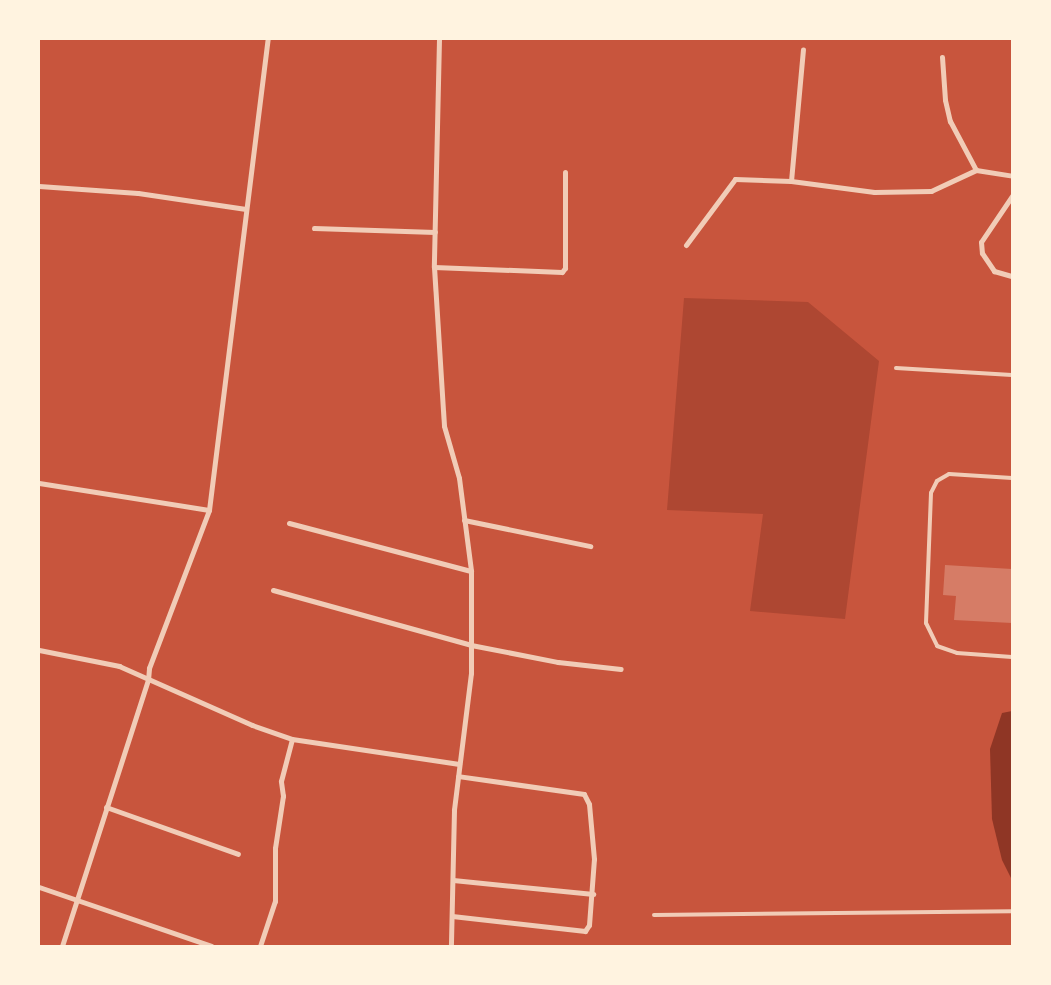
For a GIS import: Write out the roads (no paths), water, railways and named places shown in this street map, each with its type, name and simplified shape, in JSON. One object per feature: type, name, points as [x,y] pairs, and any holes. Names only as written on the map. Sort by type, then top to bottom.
[{"type":"street","points":[[62,946],[148,680],[149,668],[209,510],[268,39]]},
{"type":"street","points":[[438,39],[434,267],[444,426],[459,478],[471,571],[471,673],[458,776],[452,880],[451,946]]},
{"type":"street","points":[[791,181],[803,50]]},
{"type":"street","points":[[942,57],[945,100],[950,121],[976,170]]},
{"type":"street","points":[[686,245],[735,179],[791,181],[858,192],[928,191],[976,170],[1012,176]]},
{"type":"street","points":[[434,267],[562,272],[565,268],[565,172]]},
{"type":"street","points":[[39,186],[138,193],[246,209]]},
{"type":"street","points":[[1012,196],[981,242],[982,253],[994,271],[1012,276]]},
{"type":"street","points":[[314,228],[435,232]]},
{"type":"street","points":[[39,484],[209,510]]},
{"type":"street","points":[[464,520],[590,546]]},
{"type":"street","points":[[289,523],[471,571]]},
{"type":"street","points":[[273,590],[471,645],[558,662],[621,669]]},
{"type":"street","points":[[39,650],[94,659],[292,739],[459,764]]},
{"type":"street","points":[[260,946],[275,901],[275,848],[283,796],[281,781],[292,739]]},
{"type":"street","points":[[452,916],[585,931],[589,925],[593,894],[593,841],[589,804],[584,794],[458,776]]},
{"type":"street","points":[[106,807],[238,854]]},
{"type":"street","points":[[452,880],[593,894]]},
{"type":"street","points":[[39,887],[211,946]]},
{"type":"lane","points":[[896,368],[1012,375]]},
{"type":"lane","points":[[1012,478],[949,474],[937,481],[931,493],[926,623],[937,646],[957,654],[1012,657]]},
{"type":"lane","points":[[654,915],[1012,911]]}]
